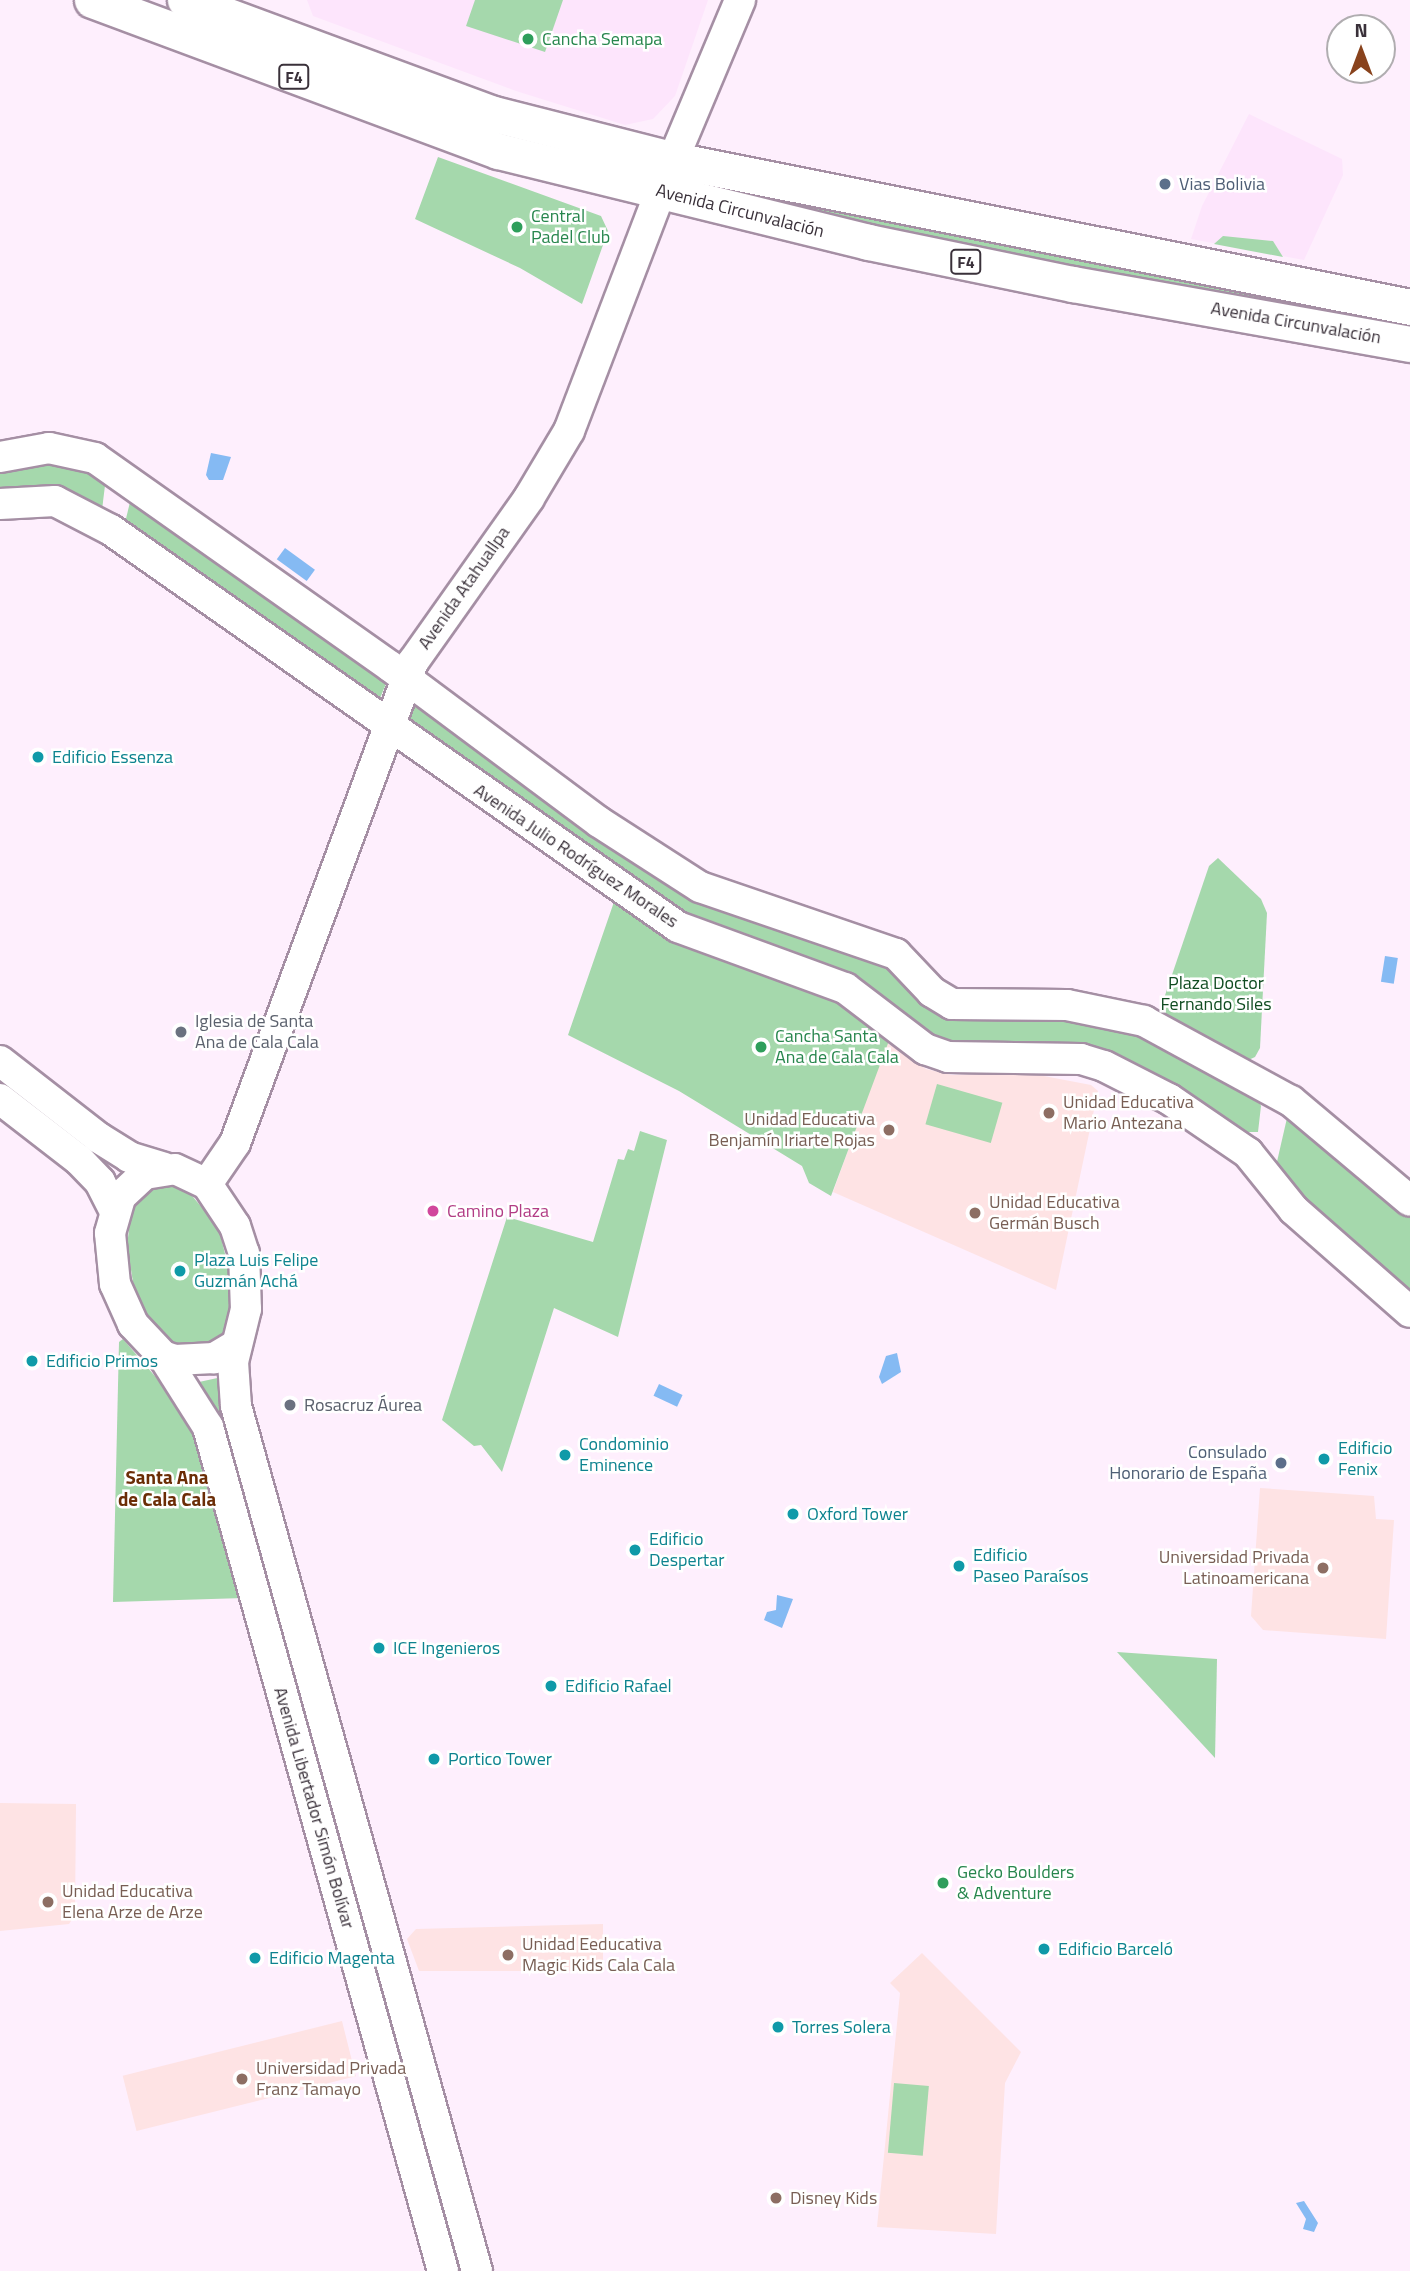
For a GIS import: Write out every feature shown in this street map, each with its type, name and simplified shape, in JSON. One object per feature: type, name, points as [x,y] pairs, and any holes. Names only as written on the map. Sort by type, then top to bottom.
[{"type":"highway","name":"Avenida Circunvalación","points":[[92,0],[498,151],[667,175],[1410,307]]},
{"type":"highway","name":"Avenida Circunvalación","points":[[185,0],[494,114],[868,242],[1073,284],[1410,344]]},
{"type":"main road","name":"Avenida Atahuallpa","points":[[207,1184],[235,1143],[406,678],[433,626],[528,498],[569,431],[667,175],[740,0]]},
{"type":"main road","points":[[0,457],[49,448],[105,465],[252,574],[406,678],[599,822],[700,887],[896,954],[932,992],[952,1004],[1067,1005],[1144,1021],[1291,1101],[1410,1201]]},
{"type":"main road","name":"Avenida Julio Rodríguez Morales","points":[[0,504],[55,501],[111,530],[661,918],[845,988],[925,1049],[948,1057],[1081,1059],[1170,1099],[1248,1153],[1294,1210],[1410,1312]]},
{"type":"main road","points":[[0,1061],[99,1138],[129,1157],[191,1174],[207,1184],[235,1226],[244,1252],[246,1308],[236,1345],[201,1361],[163,1356],[133,1324],[115,1284],[110,1233],[114,1209],[132,1183],[164,1168]]},
{"type":"main road","points":[[0,1099],[79,1160],[100,1182],[114,1209]]},
{"type":"main road","name":"Avenida Libertador Simón Bolívar","points":[[236,1345],[232,1384],[236,1406],[477,2271]]},
{"type":"main road","name":"Avenida Libertador Simón Bolívar","points":[[163,1356],[208,1427],[443,2271]]},
{"type":"shaded area","points":[[307,0],[708,0],[675,96],[653,119],[625,125],[516,91],[313,16]]},
{"type":"shaded area","points":[[1249,114],[1342,159],[1343,175],[1304,260],[1191,239],[1202,206]]},
{"type":"shaded area","points":[[887,1043],[926,1069],[952,1075],[1028,1073],[1091,1085],[1098,1091],[1056,1290],[833,1192]]},
{"type":"shaded area","name":"Universidad Privada Latinoamericana","points":[[1260,1488],[1374,1496],[1376,1519],[1394,1520],[1386,1639],[1263,1630],[1251,1616]]},
{"type":"shaded area","points":[[0,1803],[76,1804],[75,1915],[69,1924],[0,1931]]},
{"type":"shaded area","name":"Unidad Eeducativa Magic Kids Cala Cala","points":[[603,1924],[603,1971],[419,1971],[407,1939],[416,1929]]},
{"type":"shaded area","points":[[922,1953],[1021,2052],[1005,2083],[996,2234],[877,2227],[900,1993],[890,1983]]},
{"type":"shaded area","name":"Universidad Privada Franz Tamayo","points":[[342,2021],[356,2076],[137,2131],[123,2076]]},
{"type":"green space","name":"Cancha Semapa","points":[[475,0],[563,0],[545,52],[466,26]]},
{"type":"green space","name":"Central Padel Club","points":[[438,157],[601,216],[608,231],[582,304],[520,268],[415,219]]},
{"type":"green space","points":[[685,172],[1053,255],[1410,322],[1410,334],[1051,267],[683,182]]},
{"type":"green space","points":[[1223,236],[1273,241],[1283,257],[1214,244]]},
{"type":"green space","points":[[64,458],[106,477],[102,510],[0,498],[0,465]]},
{"type":"green space","points":[[130,502],[388,679],[376,708],[124,527]]},
{"type":"green space","points":[[414,699],[616,843],[871,956],[911,983],[1113,1020],[1257,1096],[1261,1106],[1258,1132],[1243,1132],[1138,1074],[943,1046],[690,925],[403,727]]},
{"type":"green space","name":"Plaza Doctor Fernando Siles","points":[[1218,858],[1261,899],[1267,913],[1260,1048],[1255,1057],[1244,1062],[1159,1013],[1209,866]]},
{"type":"green space","points":[[615,899],[826,990],[890,1038],[831,1196],[809,1183],[802,1166],[679,1091],[568,1035]]},
{"type":"green space","points":[[937,1084],[1002,1103],[991,1143],[925,1124]]},
{"type":"green space","points":[[1287,1118],[1297,1118],[1410,1215],[1410,1300],[1295,1195],[1276,1166]]},
{"type":"green space","points":[[640,1131],[667,1140],[618,1337],[554,1308],[502,1472],[481,1445],[474,1446],[442,1420],[507,1217],[593,1242],[618,1159],[624,1160],[628,1149],[634,1151]]},
{"type":"green space","name":"Plaza Luis Felipe Guzmán Achá","points":[[174,1185],[188,1191],[220,1234],[232,1281],[226,1332],[204,1349],[177,1348],[163,1337],[139,1302],[133,1282],[127,1246],[131,1212],[152,1186]]},
{"type":"green space","points":[[123,1339],[190,1417],[244,1598],[113,1602],[119,1342]]},
{"type":"green space","points":[[222,1377],[466,2271],[457,2271],[216,1411],[199,1382]]},
{"type":"green space","points":[[1117,1652],[1217,1659],[1215,1758]]},
{"type":"green space","points":[[894,2083],[929,2086],[923,2156],[888,2153]]},
{"type":"water","points":[[211,453],[231,457],[223,480],[209,480],[206,475]]},
{"type":"water","points":[[285,548],[315,570],[307,581],[277,559]]},
{"type":"water","points":[[1385,956],[1398,958],[1394,984],[1381,982]]},
{"type":"water","points":[[897,1353],[901,1372],[882,1384],[879,1377],[886,1356]]},
{"type":"water","points":[[659,1384],[683,1395],[677,1407],[654,1396]]},
{"type":"water","points":[[777,1595],[793,1599],[782,1628],[764,1620],[767,1612],[776,1610]]},
{"type":"water","points":[[1304,2201],[1318,2223],[1314,2232],[1303,2229],[1306,2219],[1296,2203]]},
{"type":"place","name":"Cancha Semapa","points":[[528,39]]},
{"type":"place","name":"Vias Bolivia","points":[[1165,184]]},
{"type":"place","name":"Central Padel Club","points":[[517,227]]},
{"type":"place","name":"Edificio Essenza","points":[[38,757]]},
{"type":"place","name":"Iglesia de Santa Ana de Cala Cala","points":[[181,1032]]},
{"type":"place","name":"Cancha Santa Ana de Cala Cala","points":[[761,1047]]},
{"type":"place","name":"Unidad Educativa Mario Antezana","points":[[1049,1113]]},
{"type":"place","name":"Unidad Educativa Benjamín Iriarte Rojas","points":[[889,1130]]},
{"type":"place","name":"Camino Plaza","points":[[433,1211]]},
{"type":"place","name":"Unidad Educativa Germán Busch","points":[[975,1213]]},
{"type":"place","name":"Plaza Luis Felipe Guzmán Achá","points":[[180,1271]]},
{"type":"place","name":"Edificio Primos","points":[[32,1361]]},
{"type":"place","name":"Rosacruz Áurea","points":[[290,1405]]},
{"type":"place","name":"Condominio Eminence","points":[[565,1455]]},
{"type":"place","name":"Edificio Fenix","points":[[1324,1459]]},
{"type":"place","name":"Consulado Honorario de España","points":[[1281,1463]]},
{"type":"place","name":"Oxford Tower","points":[[793,1514]]},
{"type":"place","name":"Edificio Despertar","points":[[635,1550]]},
{"type":"place","name":"Edificio Paseo Paraísos","points":[[959,1566]]},
{"type":"place","name":"Universidad Privada Latinoamericana","points":[[1323,1568]]},
{"type":"place","name":"ICE Ingenieros","points":[[379,1648]]},
{"type":"place","name":"Edificio Rafael","points":[[551,1686]]},
{"type":"place","name":"Portico Tower","points":[[434,1759]]},
{"type":"place","name":"Gecko Boulders & Adventure","points":[[943,1883]]},
{"type":"place","name":"Unidad Educativa Elena Arze de Arze","points":[[48,1902]]},
{"type":"place","name":"Edificio Barceló","points":[[1044,1949]]},
{"type":"place","name":"Unidad Eeducativa Magic Kids Cala Cala","points":[[508,1955]]},
{"type":"place","name":"Edificio Magenta","points":[[255,1958]]},
{"type":"place","name":"Torres Solera","points":[[778,2027]]},
{"type":"place","name":"Universidad Privada Franz Tamayo","points":[[242,2079]]},
{"type":"place","name":"Disney Kids","points":[[776,2198]]},
{"type":"district","name":"Santa Ana de Cala Cala","points":[[167,1488]]}]
